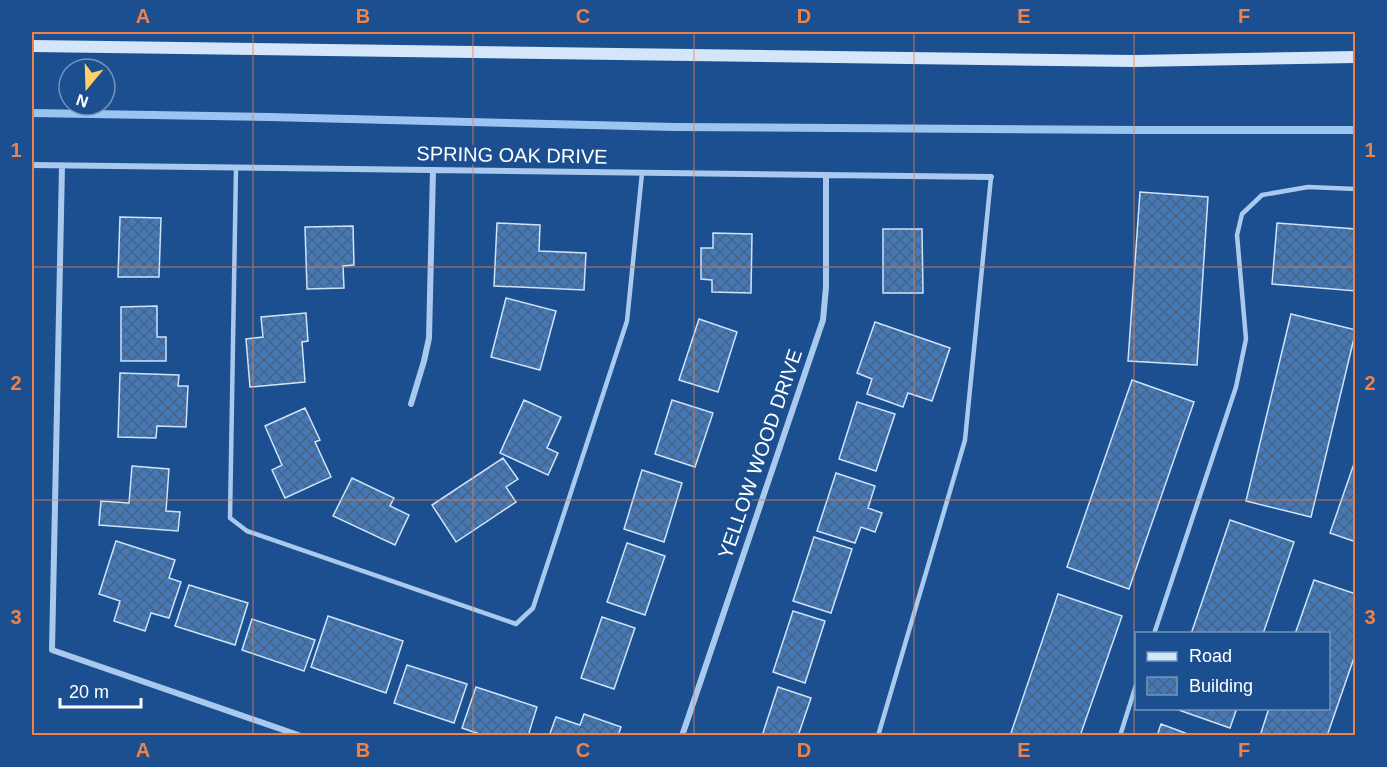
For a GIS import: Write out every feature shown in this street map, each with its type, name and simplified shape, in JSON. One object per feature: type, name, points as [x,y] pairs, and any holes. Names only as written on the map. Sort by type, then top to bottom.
[{"type":"main road","points":[[32,46],[1134,61],[1356,57]]},
{"type":"street","name":"SPRING OAK DRIVE","points":[[32,165],[992,177]]},
{"type":"street","points":[[62,166],[52,650],[301,735]]},
{"type":"street","points":[[411,404],[429,338],[433,171]]},
{"type":"street","name":"YELLOW WOOD DRIVE","points":[[682,735],[823,320],[826,287],[826,175]]},
{"type":"lane","points":[[236,168],[230,518],[247,531],[516,624],[533,608],[627,321],[642,173]]},
{"type":"lane","points":[[878,735],[965,440],[992,177]]},
{"type":"lane","points":[[1154,632],[1236,387],[1246,339],[1237,236],[1242,214],[1262,195],[1308,187],[1356,189]]},
{"type":"lane","points":[[1120,735],[1135,691]]},
{"type":"building","points":[[1140,192],[1208,197],[1197,365],[1128,361]]},
{"type":"building","points":[[120,217],[161,218],[159,277],[118,277]]},
{"type":"building","points":[[497,223],[540,225],[539,251],[586,253],[584,290],[494,286]]},
{"type":"building","points":[[1277,223],[1356,229],[1356,291],[1272,284]]},
{"type":"building","points":[[353,226],[354,265],[343,266],[344,288],[307,289],[305,227]]},
{"type":"building","points":[[883,229],[922,229],[923,293],[883,293]]},
{"type":"building","points":[[713,233],[752,234],[751,293],[712,292],[712,280],[701,279],[701,248],[713,248]]},
{"type":"building","points":[[506,298],[556,311],[540,370],[491,357]]},
{"type":"building","points":[[157,306],[157,337],[166,337],[166,361],[121,361],[121,307]]},
{"type":"building","points":[[306,313],[308,341],[302,342],[305,382],[250,387],[246,339],[263,337],[261,317]]},
{"type":"building","points":[[1291,314],[1356,330],[1311,517],[1246,501]]},
{"type":"building","points":[[699,319],[737,332],[718,392],[679,380]]},
{"type":"building","points":[[875,322],[950,348],[932,401],[908,393],[903,407],[867,394],[872,379],[857,373]]},
{"type":"building","points":[[120,373],[179,375],[178,386],[188,386],[186,427],[157,426],[156,438],[118,437]]},
{"type":"building","points":[[1132,380],[1194,402],[1129,589],[1067,567]]},
{"type":"building","points":[[524,400],[561,417],[547,448],[558,453],[548,475],[500,453]]},
{"type":"building","points":[[672,400],[713,413],[695,467],[655,454]]},
{"type":"building","points":[[857,402],[895,414],[876,471],[839,459]]},
{"type":"building","points":[[305,408],[320,440],[315,442],[331,477],[285,498],[272,470],[282,465],[265,426]]},
{"type":"building","points":[[503,458],[518,479],[506,487],[516,502],[456,542],[432,505]]},
{"type":"building","points":[[1356,458],[1356,542],[1330,533]]},
{"type":"building","points":[[132,466],[169,469],[166,511],[180,512],[178,531],[99,525],[101,501],[129,503]]},
{"type":"building","points":[[642,470],[682,483],[664,542],[624,529]]},
{"type":"building","points":[[836,473],[875,486],[868,508],[882,513],[875,532],[861,527],[855,543],[817,531]]},
{"type":"building","points":[[352,478],[394,498],[390,506],[409,515],[395,545],[333,516]]},
{"type":"building","points":[[1230,520],[1294,542],[1264,632],[1192,632]]},
{"type":"building","points":[[814,537],[852,549],[831,613],[793,601]]},
{"type":"building","points":[[116,541],[175,560],[169,578],[181,582],[169,618],[151,613],[145,631],[114,621],[120,601],[99,594]]},
{"type":"building","points":[[627,543],[665,556],[645,615],[607,602]]},
{"type":"building","points":[[1314,580],[1356,594],[1356,652],[1327,736],[1260,736],[1268,710],[1330,710],[1330,632],[1296,632]]},
{"type":"building","points":[[189,585],[248,603],[235,645],[175,626]]},
{"type":"building","points":[[1058,594],[1122,616],[1080,736],[1010,736]]},
{"type":"building","points":[[793,611],[825,621],[805,683],[773,672]]},
{"type":"building","points":[[328,616],[403,641],[386,693],[311,667]]},
{"type":"building","points":[[602,617],[635,628],[614,689],[581,678]]},
{"type":"building","points":[[252,619],[315,640],[304,671],[242,650]]},
{"type":"building","points":[[407,665],[467,684],[454,723],[394,703]]},
{"type":"building","points":[[476,687],[537,707],[528,736],[485,736],[462,728]]},
{"type":"building","points":[[778,687],[811,698],[798,736],[762,736]]},
{"type":"building","points":[[1179,710],[1236,710],[1230,728]]},
{"type":"building","points":[[584,714],[621,727],[618,736],[549,736],[556,717],[580,725]]},
{"type":"building","points":[[1161,724],[1193,736],[1157,736]]},
{"type":"waterway","points":[[32,113],[674,127],[1356,130]]}]
